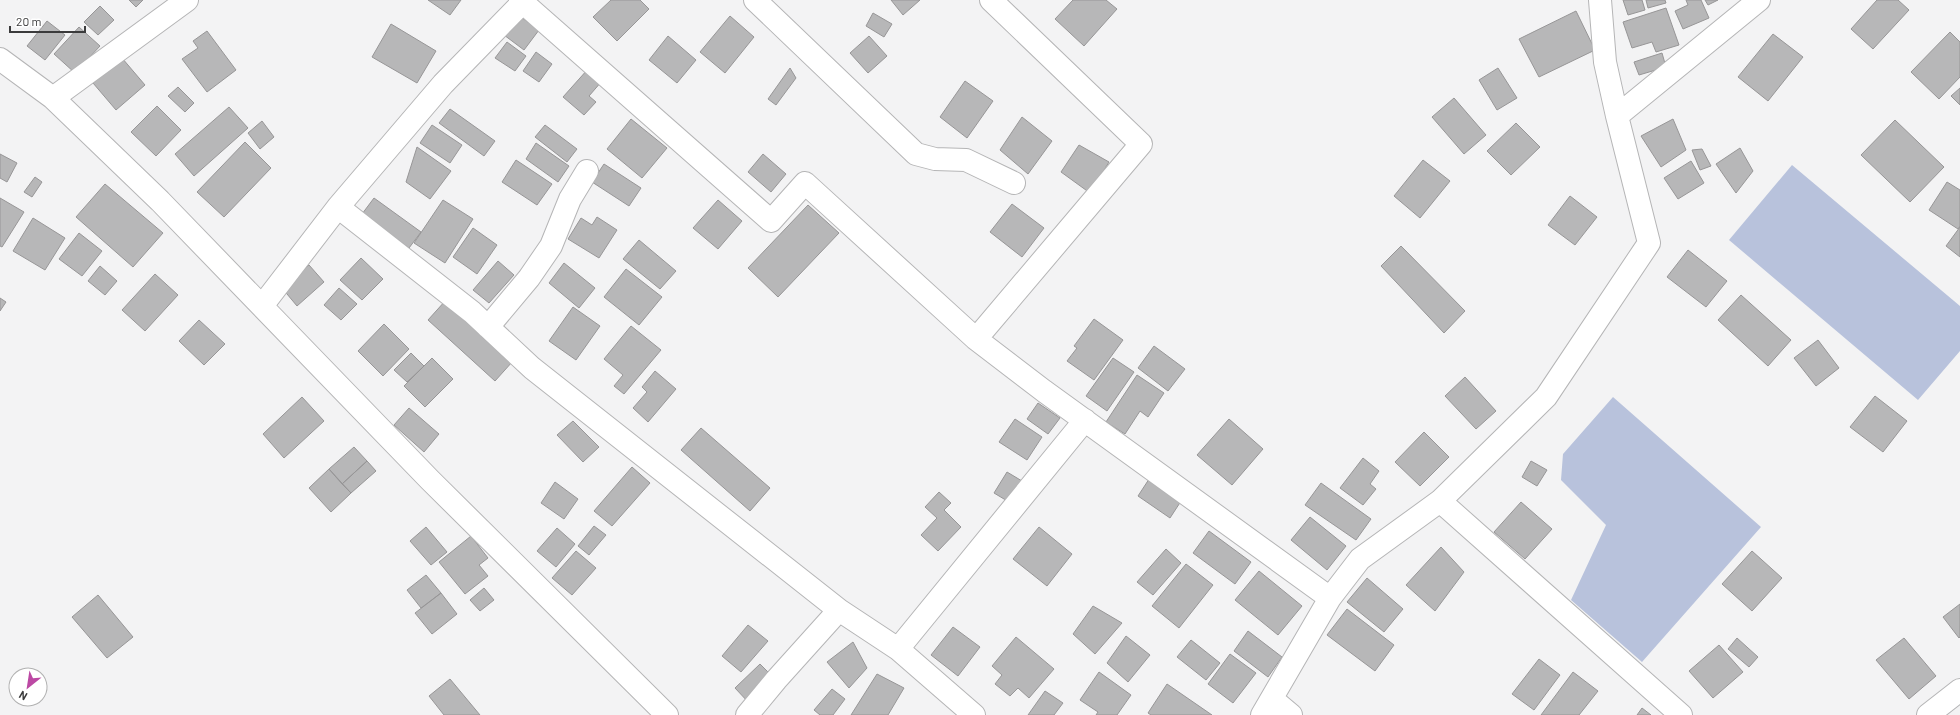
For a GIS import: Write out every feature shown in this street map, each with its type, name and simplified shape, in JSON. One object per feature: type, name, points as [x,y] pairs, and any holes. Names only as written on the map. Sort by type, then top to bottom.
[{"type":"street","points":[[53,98],[187,0]]},
{"type":"street","points":[[755,0],[916,154],[935,159],[966,160],[1014,183]]},
{"type":"street","points":[[976,339],[1141,144],[991,0]]},
{"type":"street","points":[[1291,715],[1267,707],[1330,598],[1360,559],[1440,502],[1546,397],[1650,243],[1617,116],[1605,62],[1600,0]]},
{"type":"street","points":[[1617,116],[1759,0]]},
{"type":"street","points":[[262,306],[338,207],[443,84],[521,1],[770,221],[805,184],[976,339],[1044,391],[1330,598]]},
{"type":"street","points":[[0,59],[53,98],[160,201],[479,530],[667,715]]},
{"type":"street","points":[[488,327],[529,278],[551,246],[570,199],[587,171]]},
{"type":"street","points":[[338,207],[472,312],[532,368],[839,610],[898,649],[974,715]]},
{"type":"street","points":[[898,649],[1085,420]]},
{"type":"street","points":[[1440,502],[1681,715]]},
{"type":"street","points":[[747,715],[776,680],[839,610]]},
{"type":"street","points":[[1928,715],[1960,690]]},
{"type":"shaded area","points":[[1792,165],[1960,306],[1960,351],[1918,400],[1729,240]]},
{"type":"shaded area","points":[[1613,397],[1761,527],[1642,662],[1571,600],[1606,525],[1561,480],[1563,454]]},
{"type":"building","points":[[129,0],[143,0],[136,7]]},
{"type":"building","points":[[428,0],[461,0],[450,15]]},
{"type":"building","points":[[611,0],[640,0],[649,9],[617,41],[593,17]]},
{"type":"building","points":[[891,0],[920,0],[903,15]]},
{"type":"building","points":[[1073,0],[1106,0],[1117,9],[1084,46],[1055,19]]},
{"type":"building","points":[[1623,0],[1642,0],[1645,10],[1628,15]]},
{"type":"building","points":[[1646,0],[1665,0],[1666,3],[1648,8]]},
{"type":"building","points":[[1686,0],[1701,0],[1709,18],[1683,29],[1675,11],[1688,5]]},
{"type":"building","points":[[1705,0],[1718,0],[1708,5]]},
{"type":"building","points":[[1877,0],[1898,0],[1909,10],[1873,49],[1851,29]]},
{"type":"building","points":[[100,6],[114,20],[98,35],[84,22]]},
{"type":"building","points":[[1666,8],[1679,45],[1656,52],[1652,42],[1632,48],[1623,22]]},
{"type":"building","points":[[1576,11],[1595,50],[1539,77],[1519,39]]},
{"type":"building","points":[[873,13],[892,24],[884,37],[866,26]]},
{"type":"building","points":[[518,15],[539,30],[524,50],[504,35]]},
{"type":"building","points":[[730,16],[754,37],[725,73],[700,52]]},
{"type":"building","points":[[47,21],[65,35],[45,60],[27,46]]},
{"type":"building","points":[[391,24],[436,51],[417,83],[372,57]]},
{"type":"building","points":[[79,27],[100,46],[75,73],[54,54]]},
{"type":"building","points":[[207,31],[236,70],[207,92],[182,59],[198,48],[193,41]]},
{"type":"building","points":[[1950,32],[1960,42],[1960,77],[1939,99],[1911,72]]},
{"type":"building","points":[[1773,34],[1803,57],[1768,101],[1738,77]]},
{"type":"building","points":[[668,36],[696,60],[677,83],[649,60]]},
{"type":"building","points":[[869,36],[887,56],[868,73],[850,53]]},
{"type":"building","points":[[507,42],[526,56],[515,71],[495,58]]},
{"type":"building","points":[[536,52],[552,64],[539,82],[523,71]]},
{"type":"building","points":[[1662,53],[1666,67],[1639,75],[1634,62]]},
{"type":"building","points":[[122,58],[145,85],[116,110],[93,83]]},
{"type":"building","points":[[790,68],[796,78],[776,105],[768,99]]},
{"type":"building","points":[[1498,68],[1517,98],[1497,110],[1479,80]]},
{"type":"building","points":[[588,69],[602,81],[589,96],[596,102],[584,115],[563,97]]},
{"type":"building","points":[[965,81],[993,101],[967,138],[940,117]]},
{"type":"building","points":[[178,87],[194,103],[185,112],[168,96]]},
{"type":"building","points":[[1960,88],[1960,105],[1951,96]]},
{"type":"building","points":[[1454,98],[1486,135],[1464,154],[1432,117]]},
{"type":"building","points":[[157,106],[181,130],[156,156],[131,132]]},
{"type":"building","points":[[229,107],[248,128],[194,176],[175,154]]},
{"type":"building","points":[[450,109],[495,141],[484,156],[439,123]]},
{"type":"building","points":[[1022,117],[1052,141],[1028,174],[1000,150]]},
{"type":"building","points":[[631,119],[667,148],[642,178],[607,149]]},
{"type":"building","points":[[1673,119],[1686,150],[1661,167],[1641,136]]},
{"type":"building","points":[[1895,120],[1944,167],[1910,202],[1861,155]]},
{"type":"building","points":[[262,121],[274,137],[260,149],[248,133]]},
{"type":"building","points":[[1516,123],[1540,147],[1511,175],[1487,151]]},
{"type":"building","points":[[432,125],[462,145],[450,163],[420,143]]},
{"type":"building","points":[[545,125],[577,149],[567,162],[535,137]]},
{"type":"building","points":[[245,142],[271,168],[224,217],[197,192]]},
{"type":"building","points":[[536,143],[569,166],[558,182],[526,159]]},
{"type":"building","points":[[1079,145],[1109,162],[1090,193],[1061,172]]},
{"type":"building","points":[[417,147],[451,171],[430,199],[406,182]]},
{"type":"building","points":[[1740,148],[1753,171],[1736,193],[1716,164]]},
{"type":"building","points":[[1702,149],[1711,166],[1700,170],[1692,150]]},
{"type":"building","points":[[0,154],[17,163],[7,182],[0,178]]},
{"type":"building","points":[[763,154],[786,174],[771,192],[748,172]]},
{"type":"building","points":[[516,160],[552,184],[537,205],[502,182]]},
{"type":"building","points":[[1423,160],[1450,181],[1420,218],[1394,196]]},
{"type":"building","points":[[1691,161],[1704,183],[1678,199],[1664,178]]},
{"type":"building","points":[[604,164],[641,188],[629,206],[592,182]]},
{"type":"building","points":[[35,177],[42,182],[32,197],[24,192]]},
{"type":"building","points":[[1947,182],[1960,190],[1960,226],[1958,229],[1929,210]]},
{"type":"building","points":[[105,184],[163,233],[133,267],[76,217]]},
{"type":"building","points":[[1570,196],[1597,217],[1575,245],[1548,225]]},
{"type":"building","points":[[0,198],[24,212],[2,247],[0,246]]},
{"type":"building","points":[[374,198],[421,232],[409,248],[362,214]]},
{"type":"building","points":[[443,200],[473,219],[445,263],[414,243]]},
{"type":"building","points":[[718,200],[742,221],[718,249],[693,228]]},
{"type":"building","points":[[1012,204],[1044,228],[1022,257],[990,232]]},
{"type":"building","points":[[808,205],[839,233],[778,297],[748,268]]},
{"type":"building","points":[[597,217],[617,230],[599,258],[568,239],[581,218],[592,225]]},
{"type":"building","points":[[33,218],[65,238],[45,270],[13,251]]},
{"type":"building","points":[[1960,227],[1960,257],[1946,246]]},
{"type":"building","points":[[473,228],[497,245],[477,274],[453,257]]},
{"type":"building","points":[[79,233],[102,251],[82,276],[59,259]]},
{"type":"building","points":[[639,240],[676,271],[660,289],[623,259]]},
{"type":"building","points":[[1401,246],[1465,311],[1444,333],[1381,266]]},
{"type":"building","points":[[1688,250],[1727,281],[1706,307],[1667,277]]},
{"type":"building","points":[[361,258],[383,279],[362,300],[340,280]]},
{"type":"building","points":[[498,261],[514,275],[489,303],[473,290]]},
{"type":"building","points":[[564,263],[595,288],[579,308],[549,283]]},
{"type":"building","points":[[309,265],[324,282],[297,306],[282,288]]},
{"type":"building","points":[[100,266],[117,281],[105,295],[88,281]]},
{"type":"building","points":[[626,269],[662,297],[639,325],[604,297]]},
{"type":"building","points":[[155,274],[178,295],[145,331],[122,310]]},
{"type":"building","points":[[339,288],[357,304],[341,320],[324,305]]},
{"type":"building","points":[[1741,295],[1791,340],[1768,366],[1718,320]]},
{"type":"building","points":[[0,298],[6,302],[0,311]]},
{"type":"building","points":[[446,300],[513,361],[495,381],[428,320]]},
{"type":"building","points":[[573,307],[600,326],[576,360],[549,341]]},
{"type":"building","points":[[1094,319],[1123,340],[1094,380],[1067,361],[1077,348],[1074,346]]},
{"type":"building","points":[[199,320],[225,344],[204,365],[179,341]]},
{"type":"building","points":[[384,324],[409,349],[383,376],[358,351]]},
{"type":"building","points":[[631,326],[661,350],[624,394],[614,386],[623,375],[604,359]]},
{"type":"building","points":[[1818,340],[1839,368],[1816,386],[1794,358]]},
{"type":"building","points":[[1154,346],[1185,369],[1168,391],[1138,368]]},
{"type":"building","points":[[411,353],[424,366],[407,382],[394,370]]},
{"type":"building","points":[[432,358],[453,379],[425,407],[404,386]]},
{"type":"building","points":[[1113,358],[1134,372],[1107,411],[1086,396]]},
{"type":"building","points":[[655,371],[676,389],[648,422],[633,408],[647,392],[642,387]]},
{"type":"building","points":[[1137,375],[1164,393],[1148,417],[1140,411],[1125,434],[1106,422]]},
{"type":"building","points":[[1465,377],[1496,411],[1476,429],[1445,396]]},
{"type":"building","points":[[1875,396],[1907,421],[1883,452],[1850,427]]},
{"type":"building","points":[[302,397],[324,421],[284,458],[263,434]]},
{"type":"building","points":[[1038,403],[1060,418],[1048,434],[1027,419]]},
{"type":"building","points":[[409,408],[439,434],[424,452],[394,425]]},
{"type":"building","points":[[1015,419],[1042,437],[1027,460],[999,442]]},
{"type":"building","points":[[1229,419],[1263,449],[1232,485],[1197,455]]},
{"type":"building","points":[[573,421],[599,447],[583,462],[557,435]]},
{"type":"building","points":[[701,428],[770,488],[750,511],[681,450]]},
{"type":"building","points":[[1424,432],[1449,457],[1420,486],[1395,462]]},
{"type":"building","points":[[354,447],[367,461],[342,484],[329,469]]},
{"type":"building","points":[[1363,458],[1379,471],[1370,484],[1376,489],[1363,505],[1340,488]]},
{"type":"building","points":[[367,461],[376,471],[351,493],[342,484]]},
{"type":"building","points":[[1531,461],[1547,470],[1537,486],[1522,477]]},
{"type":"building","points":[[632,467],[650,483],[612,526],[594,511]]},
{"type":"building","points":[[329,469],[351,493],[331,512],[309,488]]},
{"type":"building","points":[[1007,472],[1022,481],[1009,502],[994,493]]},
{"type":"building","points":[[1153,473],[1185,495],[1170,518],[1138,496]]},
{"type":"building","points":[[555,482],[578,499],[564,519],[541,503]]},
{"type":"building","points":[[1321,483],[1371,519],[1356,540],[1305,505]]},
{"type":"building","points":[[939,492],[951,503],[944,510],[961,527],[938,551],[921,535],[937,518],[925,507]]},
{"type":"building","points":[[1521,502],[1552,529],[1525,559],[1494,532]]},
{"type":"building","points":[[1310,517],[1346,546],[1327,570],[1291,540]]},
{"type":"building","points":[[594,526],[606,535],[589,555],[578,546]]},
{"type":"building","points":[[426,527],[447,552],[431,565],[410,541]]},
{"type":"building","points":[[1039,527],[1072,554],[1047,586],[1013,559]]},
{"type":"building","points":[[557,528],[575,544],[556,567],[537,551]]},
{"type":"building","points":[[1209,531],[1251,562],[1235,584],[1193,553]]},
{"type":"building","points":[[471,536],[488,558],[479,565],[488,576],[465,594],[439,562]]},
{"type":"building","points":[[1441,547],[1464,572],[1435,611],[1406,585]]},
{"type":"building","points":[[1166,549],[1181,563],[1153,595],[1137,582]]},
{"type":"building","points":[[576,551],[596,568],[572,595],[552,578]]},
{"type":"building","points":[[1752,551],[1782,578],[1752,611],[1722,584]]},
{"type":"building","points":[[1186,564],[1213,585],[1179,628],[1152,606]]},
{"type":"building","points":[[1259,571],[1302,606],[1278,635],[1235,600]]},
{"type":"building","points":[[426,575],[441,593],[421,608],[407,590]]},
{"type":"building","points":[[1367,578],[1403,609],[1384,632],[1347,602]]},
{"type":"building","points":[[484,588],[494,600],[480,611],[470,600]]},
{"type":"building","points":[[441,593],[457,614],[432,634],[415,613]]},
{"type":"building","points":[[98,595],[133,637],[107,658],[72,617]]},
{"type":"building","points":[[1960,604],[1960,637],[1959,638],[1943,617]]},
{"type":"building","points":[[1093,606],[1122,623],[1095,654],[1073,634]]},
{"type":"building","points":[[1347,609],[1394,645],[1375,671],[1327,635]]},
{"type":"building","points":[[748,625],[768,641],[741,672],[722,656]]},
{"type":"building","points":[[953,627],[980,647],[958,676],[931,655]]},
{"type":"building","points":[[1248,631],[1282,657],[1268,677],[1234,651]]},
{"type":"building","points":[[1126,636],[1150,655],[1128,682],[1107,663]]},
{"type":"building","points":[[1016,637],[1054,669],[1029,698],[1018,688],[1010,696],[995,684],[1002,675],[992,666]]},
{"type":"building","points":[[1737,638],[1758,657],[1749,667],[1728,649]]},
{"type":"building","points":[[1904,638],[1936,676],[1909,699],[1876,660]]},
{"type":"building","points":[[1191,640],[1220,663],[1206,680],[1177,657]]},
{"type":"building","points":[[853,642],[867,668],[849,688],[827,662]]},
{"type":"building","points":[[1719,645],[1743,672],[1713,698],[1689,671]]},
{"type":"building","points":[[1230,654],[1256,673],[1233,703],[1208,684]]},
{"type":"building","points":[[1539,659],[1560,675],[1534,710],[1512,694]]},
{"type":"building","points":[[760,664],[776,680],[750,704],[735,688]]},
{"type":"building","points":[[1099,672],[1131,695],[1117,715],[1096,715],[1098,712],[1080,700]]},
{"type":"building","points":[[1573,672],[1598,691],[1579,715],[1541,715]]},
{"type":"building","points":[[877,674],[904,688],[888,715],[851,715]]},
{"type":"building","points":[[450,679],[480,715],[444,715],[429,696]]},
{"type":"building","points":[[1167,684],[1212,715],[1151,715],[1148,713]]},
{"type":"building","points":[[832,689],[845,699],[833,715],[820,715],[814,710]]},
{"type":"building","points":[[1045,691],[1063,703],[1054,715],[1028,715]]},
{"type":"building","points":[[1642,708],[1651,715],[1637,715]]}]
